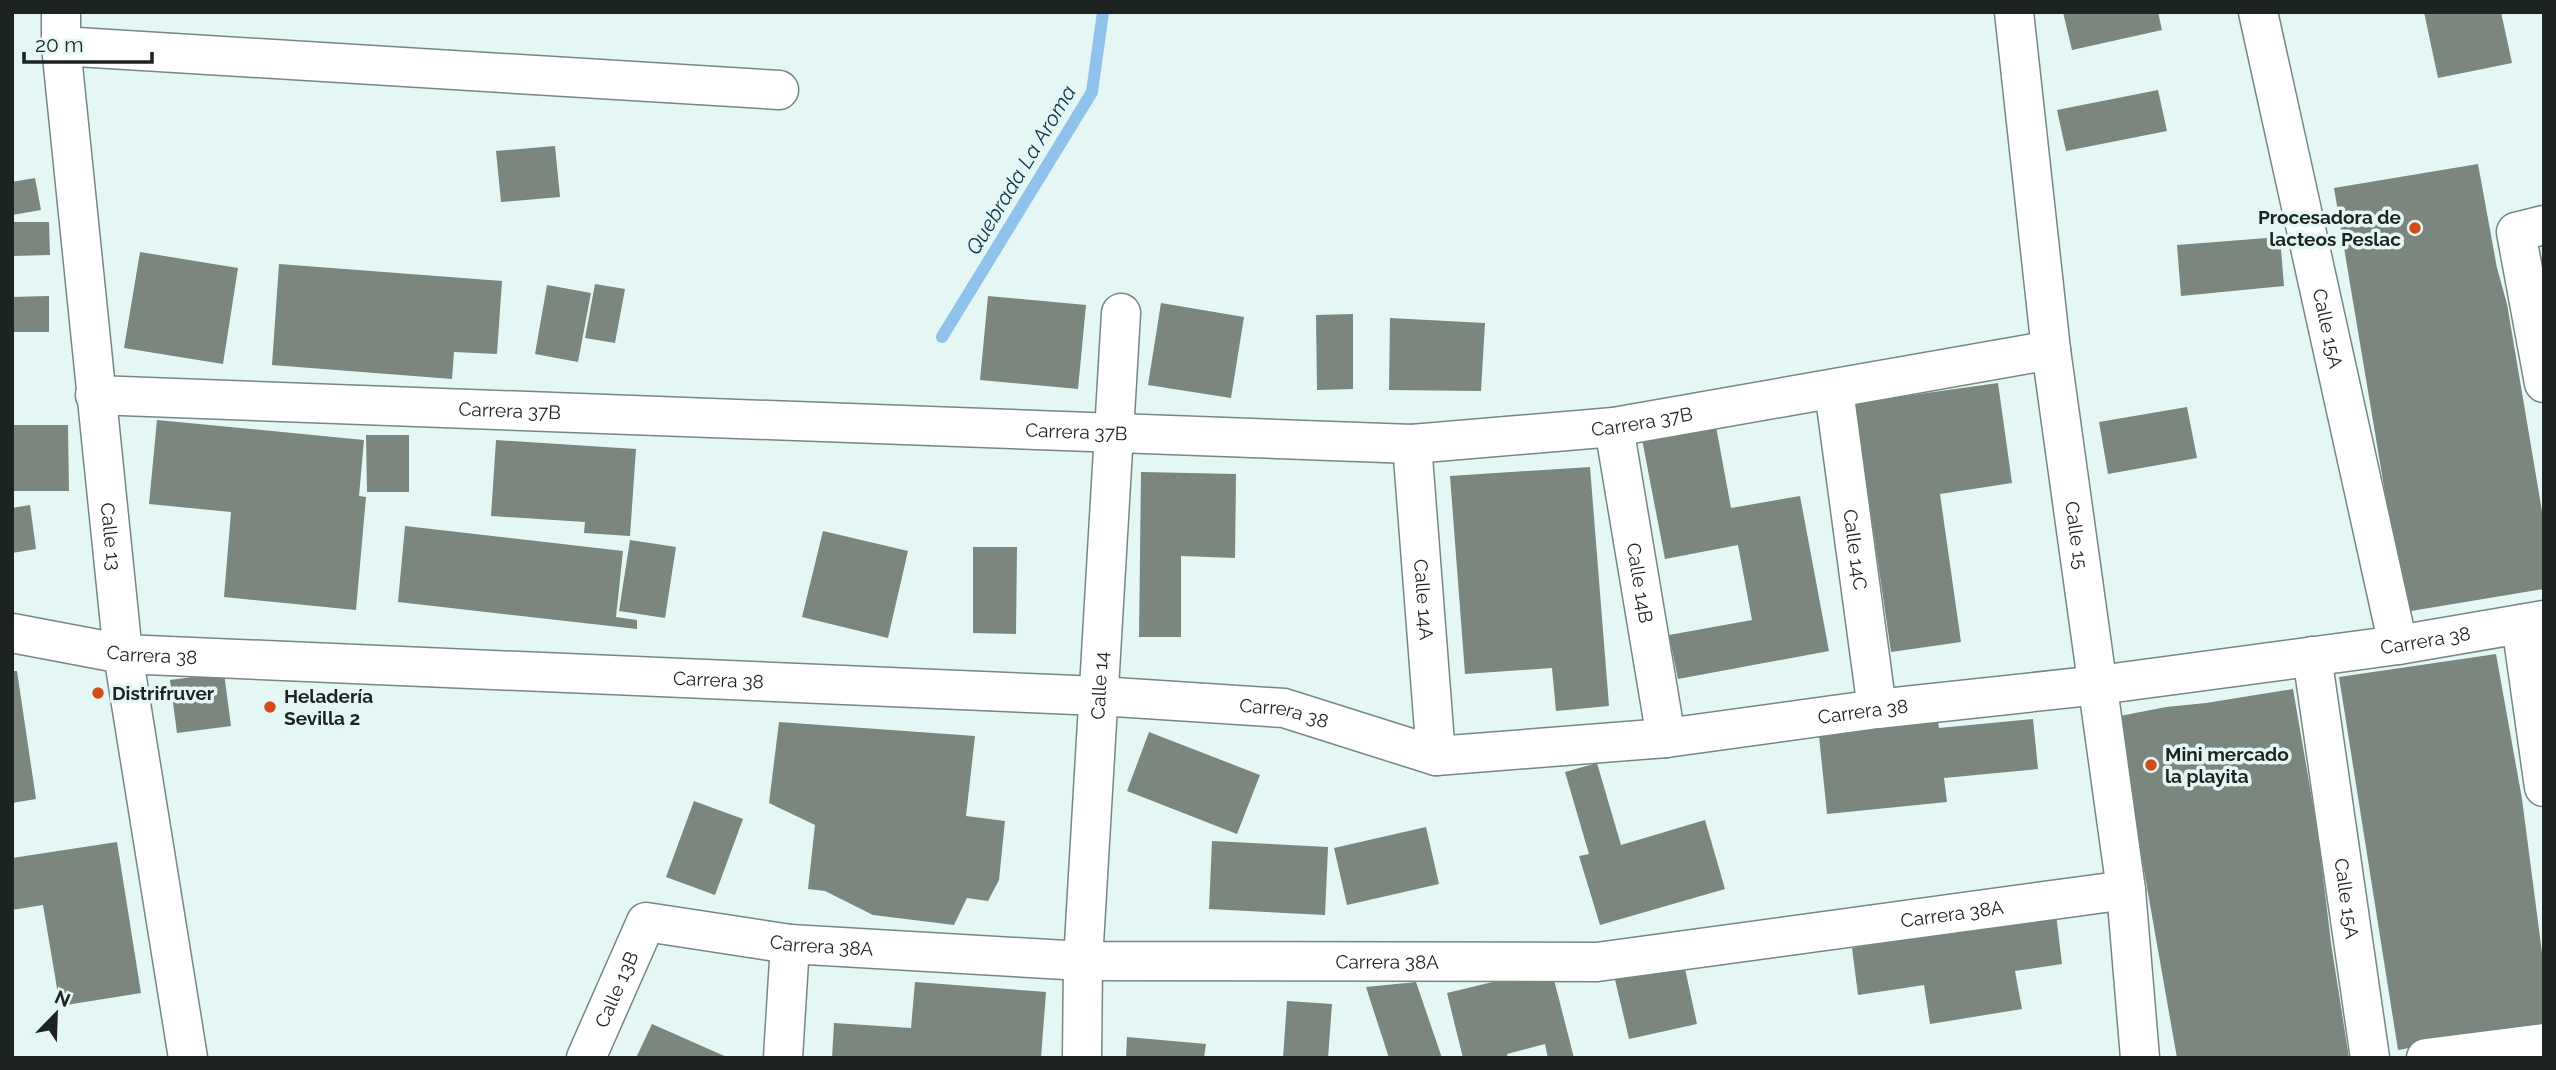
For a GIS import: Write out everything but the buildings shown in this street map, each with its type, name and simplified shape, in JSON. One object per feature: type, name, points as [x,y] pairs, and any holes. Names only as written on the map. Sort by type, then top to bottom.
[{"type":"street","name":"Calle 15","points":[[2014,12],[2051,350],[2126,890],[2140,1058]]},
{"type":"street","name":"Calle 15A","points":[[2258,12],[2398,645]]},
{"type":"street","points":[[61,29],[779,90]]},
{"type":"street","name":"Calle 13","points":[[61,29],[95,395],[123,654],[188,1058]]},
{"type":"street","points":[[2543,378],[2516,232],[2544,225]]},
{"type":"street","name":"Calle 14","points":[[1082,1058],[1083,961],[1121,313]]},
{"type":"street","name":"Carrera 37B","points":[[95,395],[1112,435],[1412,444],[1614,427],[2051,350]]},
{"type":"street","name":"Calle 14C","points":[[1835,390],[1877,709]]},
{"type":"street","name":"Calle 14B","points":[[1614,427],[1666,738]]},
{"type":"street","name":"Calle 14A","points":[[1412,444],[1436,755]]},
{"type":"street","name":"Carrera 38","points":[[12,633],[123,654],[1099,696],[1284,708],[1436,755],[1666,738],[1877,709],[2099,685],[2398,645],[2532,622]]},
{"type":"street","points":[[2532,622],[2544,787]]},
{"type":"street","name":"Calle 15A","points":[[2312,656],[2370,1058]]},
{"type":"street","name":"Carrera 38A","points":[[646,922],[790,944],[1083,961],[1597,962],[2126,890]]},
{"type":"street","name":"Calle 13B","points":[[586,1058],[646,922]]},
{"type":"street","points":[[783,1058],[790,944]]},
{"type":"street","points":[[2426,1058],[2544,1043]]},
{"type":"waterway","name":"Quebrada La Aroma","points":[[942,337],[1092,92],[1103,12]]},
{"type":"place","name":"Procesadora de lacteos Peslac","points":[[2415,228]]},
{"type":"place","name":"Distrifruver","points":[[98,693]]},
{"type":"place","name":"Heladería Sevilla 2","points":[[270,707]]},
{"type":"place","name":"Mini mercado la playita","points":[[2151,765]]}]
